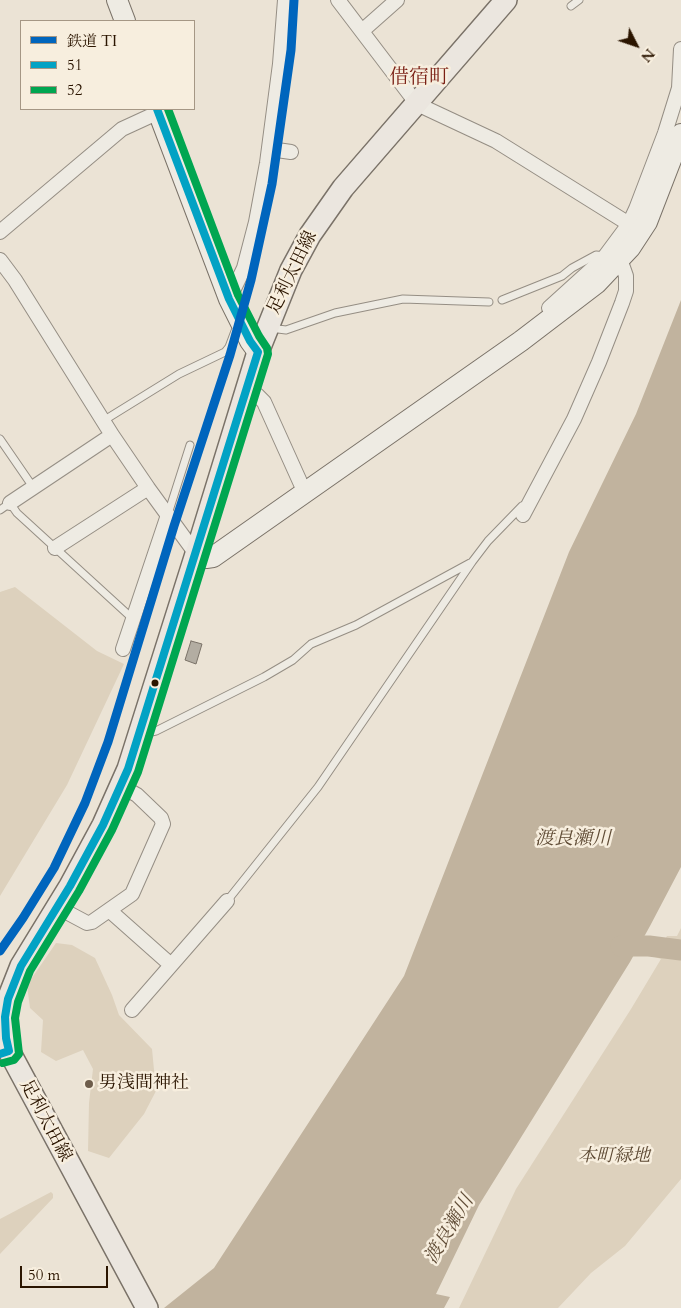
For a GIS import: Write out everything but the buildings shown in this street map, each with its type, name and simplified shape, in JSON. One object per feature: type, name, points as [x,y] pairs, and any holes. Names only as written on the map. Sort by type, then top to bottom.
[{"type":"main road","name":"足利太田線","points":[[147,1308],[72,1170],[4,1053],[8,999],[22,966],[103,824],[121,786],[139,735],[258,352],[291,270],[318,222],[343,188],[506,0]]},
{"type":"street","points":[[117,0],[125,20]]},
{"type":"street","points":[[229,299],[244,268],[256,222],[270,149],[285,0]]},
{"type":"street","points":[[338,0],[417,104],[496,141],[629,224]]},
{"type":"street","points":[[362,31],[397,0]]},
{"type":"street","points":[[0,260],[15,280],[103,421],[148,488],[196,554],[206,558],[213,557],[520,341],[596,282],[613,258],[629,224],[658,150],[679,88],[681,49]]},
{"type":"street","points":[[0,232],[122,129],[158,110],[229,299],[250,341],[258,352]]},
{"type":"street","points":[[613,258],[639,236],[647,222],[681,134]]},
{"type":"street","points":[[270,149],[291,152]]},
{"type":"street","points":[[523,515],[574,420],[622,303],[626,290],[626,276],[613,258]]},
{"type":"street","points":[[247,389],[257,394],[264,402],[305,493]]},
{"type":"street","points":[[5,506],[112,435]]},
{"type":"street","points":[[55,548],[148,488]]},
{"type":"street","points":[[123,650],[168,515]]},
{"type":"street","points":[[57,907],[87,923],[92,922],[132,894],[163,824],[161,818],[137,794],[121,786]]},
{"type":"street","points":[[132,1010],[170,964],[227,901]]},
{"type":"street","points":[[109,910],[170,964]]},
{"type":"lane","points":[[571,6],[579,0]]},
{"type":"lane","points":[[502,300],[562,276],[572,268],[596,255],[613,258]]},
{"type":"lane","points":[[267,328],[286,330],[335,313],[403,299],[489,302]]},
{"type":"lane","points":[[103,421],[179,374],[225,352],[229,347],[234,331],[242,326]]},
{"type":"lane","points":[[0,439],[32,487]]},
{"type":"lane","points":[[168,515],[190,445]]},
{"type":"lane","points":[[227,901],[318,787],[472,562],[494,535],[535,494]]},
{"type":"lane","points":[[5,506],[17,513],[133,620]]},
{"type":"lane","points":[[139,735],[156,731],[264,677],[293,660],[311,644],[356,625],[472,562]]},
{"type":"green space","points":[[15,587],[97,651],[124,664],[67,785],[0,896],[0,592]]},
{"type":"green space","name":"本町緑地","points":[[681,928],[681,1179],[625,1246],[591,1273],[558,1308],[459,1308],[516,1189],[661,959],[655,957],[667,936],[677,936]]},
{"type":"green space","points":[[56,943],[72,945],[95,958],[119,1015],[152,1049],[156,1091],[144,1114],[109,1158],[88,1151],[89,1103],[93,1069],[83,1050],[56,1061],[41,1052],[43,1020],[30,1008],[27,985]]},
{"type":"green space","points":[[51,1192],[53,1198],[0,1254],[0,1219]]},
{"type":"water","name":"渡良瀬川","points":[[681,300],[681,867],[630,962],[479,1205],[436,1294],[450,1297],[444,1308],[164,1308],[214,1268],[404,976],[569,552],[636,414]]},
{"type":"waterway","points":[[621,946],[649,946],[681,950]]},
{"type":"rail line","name":"TI","points":[[0,951],[54,868],[85,803],[108,742],[174,526],[230,355],[251,280],[272,184],[291,50],[294,0]]},
{"type":"transit line","name":"51","points":[[0,1054],[9,1051],[5,1017],[8,999],[21,966],[70,886],[103,825],[128,769],[258,352],[250,341],[229,299],[157,110]]},
{"type":"transit line","name":"52","points":[[3,1063],[14,1060],[19,1054],[15,1018],[18,1002],[30,971],[79,891],[112,830],[138,772],[268,354],[267,348],[238,295],[168,110]]},
{"type":"place","name":"男浅間神社","points":[[89,1084]]},
{"type":"district","name":"借宿町","points":[[419,78]]}]
